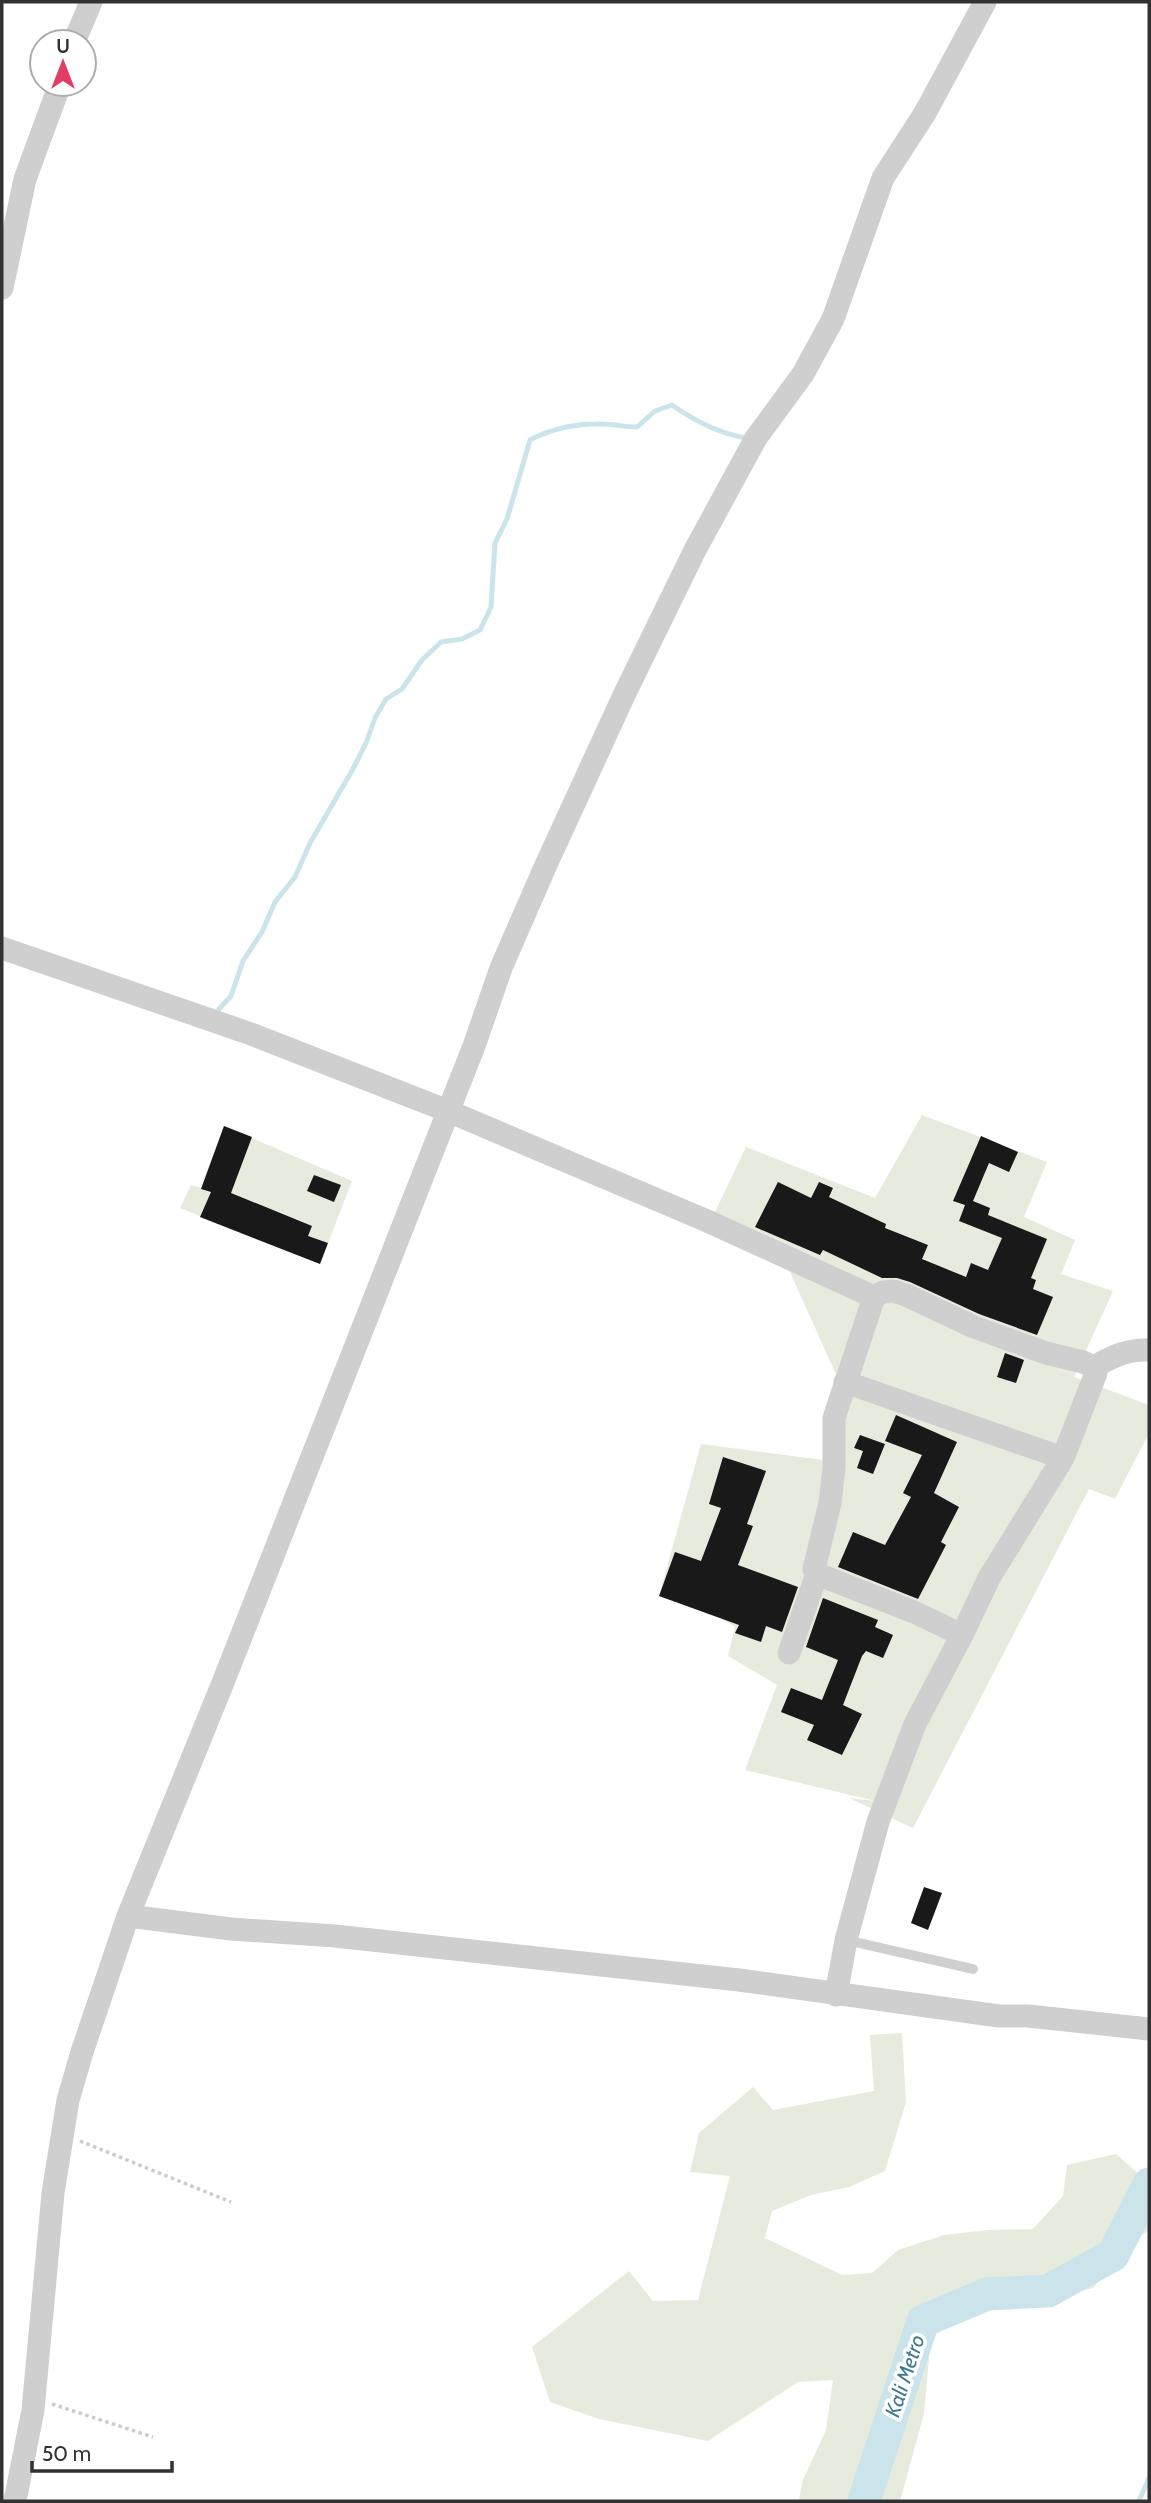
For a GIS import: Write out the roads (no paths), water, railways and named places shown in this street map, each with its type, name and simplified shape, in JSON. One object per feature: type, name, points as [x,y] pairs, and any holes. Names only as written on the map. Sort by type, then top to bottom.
[{"type":"street","points":[[80,28],[91,2]]},
{"type":"street","points":[[15,2501],[33,2410],[47,2242],[68,2100],[100,1993],[128,1916],[222,1685],[501,968],[625,693],[695,550],[756,438],[803,374],[833,319],[883,178],[925,113],[985,2]]},
{"type":"street","points":[[2,288],[25,179],[55,98]]},
{"type":"street","points":[[2,948],[228,1025],[447,1111],[705,1220],[874,1297]]},
{"type":"street","points":[[836,1995],[846,1940],[878,1822],[915,1724],[962,1635],[989,1578],[1063,1458],[1096,1373],[1094,1367],[1083,1362],[1046,1353],[974,1327],[906,1295],[892,1291],[883,1292],[874,1297],[834,1418],[834,1467],[830,1503],[814,1569],[817,1574],[914,1612],[962,1635]]},
{"type":"street","points":[[1094,1367],[1115,1354],[1149,1349]]},
{"type":"street","points":[[845,1382],[1063,1458]]},
{"type":"street","points":[[789,1653],[817,1574]]},
{"type":"street","points":[[128,1916],[739,1980],[999,2016],[1028,2016],[1149,2029]]},
{"type":"lane","points":[[846,1940],[973,1969]]},
{"type":"waterway","points":[[219,1009],[231,996],[243,961],[262,932],[275,902],[295,877],[310,843],[353,769],[386,699],[402,689],[422,660],[441,642],[462,639],[480,630],[491,607],[495,543],[507,519],[530,440],[554,430],[579,425],[637,427],[655,411],[672,405],[708,426],[747,438]]},
{"type":"waterway","name":"Kali Metro","points":[[864,2501],[923,2321],[987,2294],[1048,2291],[1113,2255],[1149,2184]]},
{"type":"waterway","points":[[1139,2501],[1149,2478]]}]
